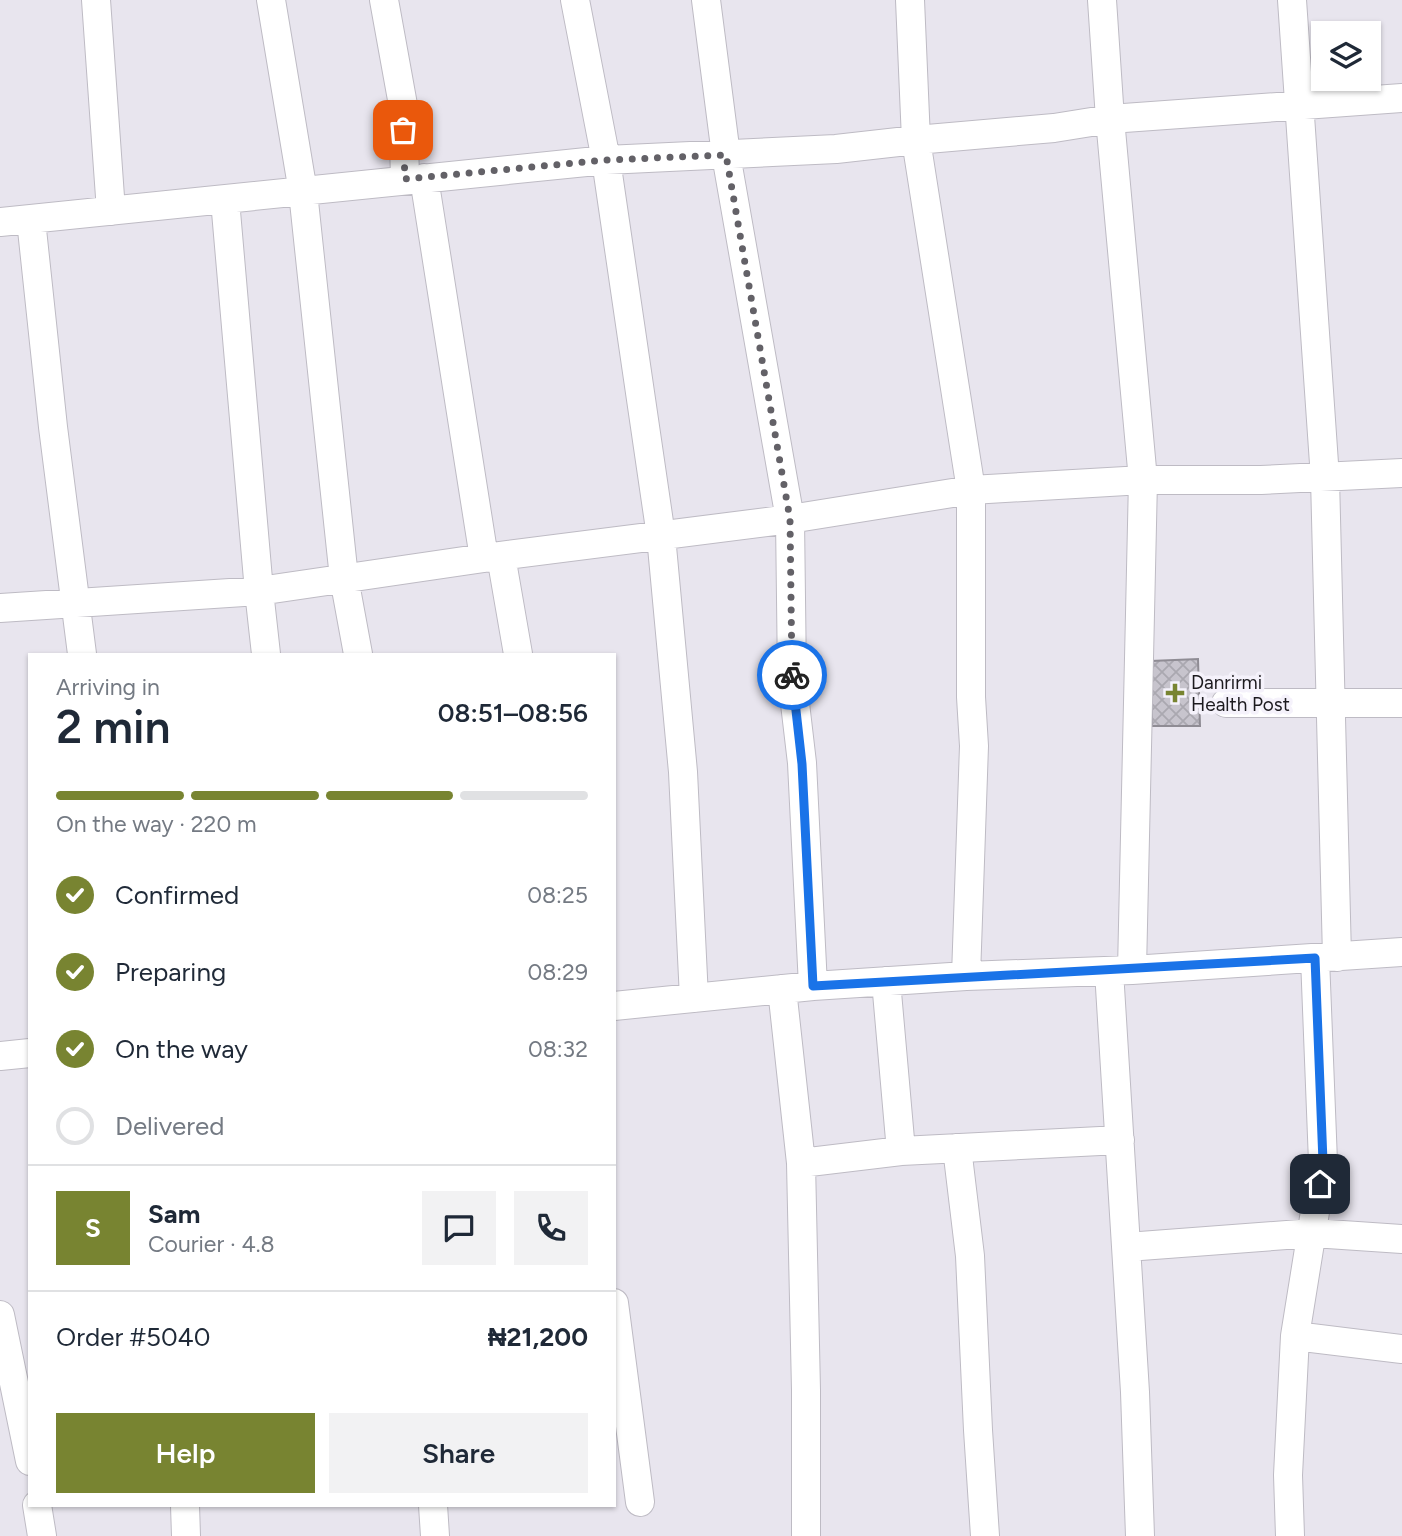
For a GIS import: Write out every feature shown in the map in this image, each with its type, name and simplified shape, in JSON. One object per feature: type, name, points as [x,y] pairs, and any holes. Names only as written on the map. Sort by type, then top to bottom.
[{"type":"street","points":[[96,0],[111,211]]},
{"type":"street","points":[[271,0],[303,192],[344,578],[358,653]]},
{"type":"street","points":[[384,0],[414,178],[492,557],[518,653]]},
{"type":"street","points":[[575,0],[606,160],[661,536],[683,772],[694,998]]},
{"type":"street","points":[[706,0],[726,155],[790,519],[792,678],[802,764],[813,986]]},
{"type":"street","points":[[910,0],[916,139],[971,490],[971,697],[974,747],[966,976]]},
{"type":"street","points":[[1102,0],[1110,119],[1143,480],[1120,970],[1120,1140],[1135,1392],[1140,1536]]},
{"type":"street","points":[[1290,1536],[1288,1475],[1295,1336],[1323,1162],[1329,702],[1325,478],[1292,0]]},
{"type":"street","points":[[0,222],[606,160],[836,149],[916,139],[1054,128],[1110,119],[1402,97]]},
{"type":"street","points":[[225,200],[266,653]]},
{"type":"street","points":[[31,220],[82,653]]},
{"type":"street","points":[[0,608],[259,591],[492,557],[790,519],[971,490],[1143,480],[1325,478],[1402,473]]},
{"type":"street","points":[[1226,703],[1402,703]]},
{"type":"street","points":[[616,1006],[886,981],[1402,953]]},
{"type":"street","points":[[886,981],[901,1151]]},
{"type":"street","points":[[782,989],[801,1163],[806,1536]]},
{"type":"street","points":[[0,1056],[28,1053]]},
{"type":"street","points":[[801,1163],[901,1151],[1120,1140]]},
{"type":"street","points":[[957,1148],[970,1256],[985,1536]]},
{"type":"street","points":[[1126,1247],[1313,1233],[1402,1239]]},
{"type":"street","points":[[0,1315],[28,1451]]},
{"type":"street","points":[[616,1318],[640,1502]]},
{"type":"street","points":[[1295,1336],[1402,1349]]},
{"type":"street","points":[[37,1507],[42,1536]]},
{"type":"street","points":[[185,1507],[186,1536]]},
{"type":"street","points":[[433,1507],[435,1536]]},
{"type":"building","name":"Danrirmi Health Post","points":[[1198,659],[1200,726],[1152,726],[1151,661]]},
{"type":"way so far","points":[[403,130],[405,179],[606,160],[726,155],[790,519],[792,675]]},
{"type":"place","name":"Danrirmi Health Post","points":[[1175,693]]},
{"type":"route","points":[[792,675],[802,764],[813,986],[1315,958],[1323,1162],[1320,1184]]}]
